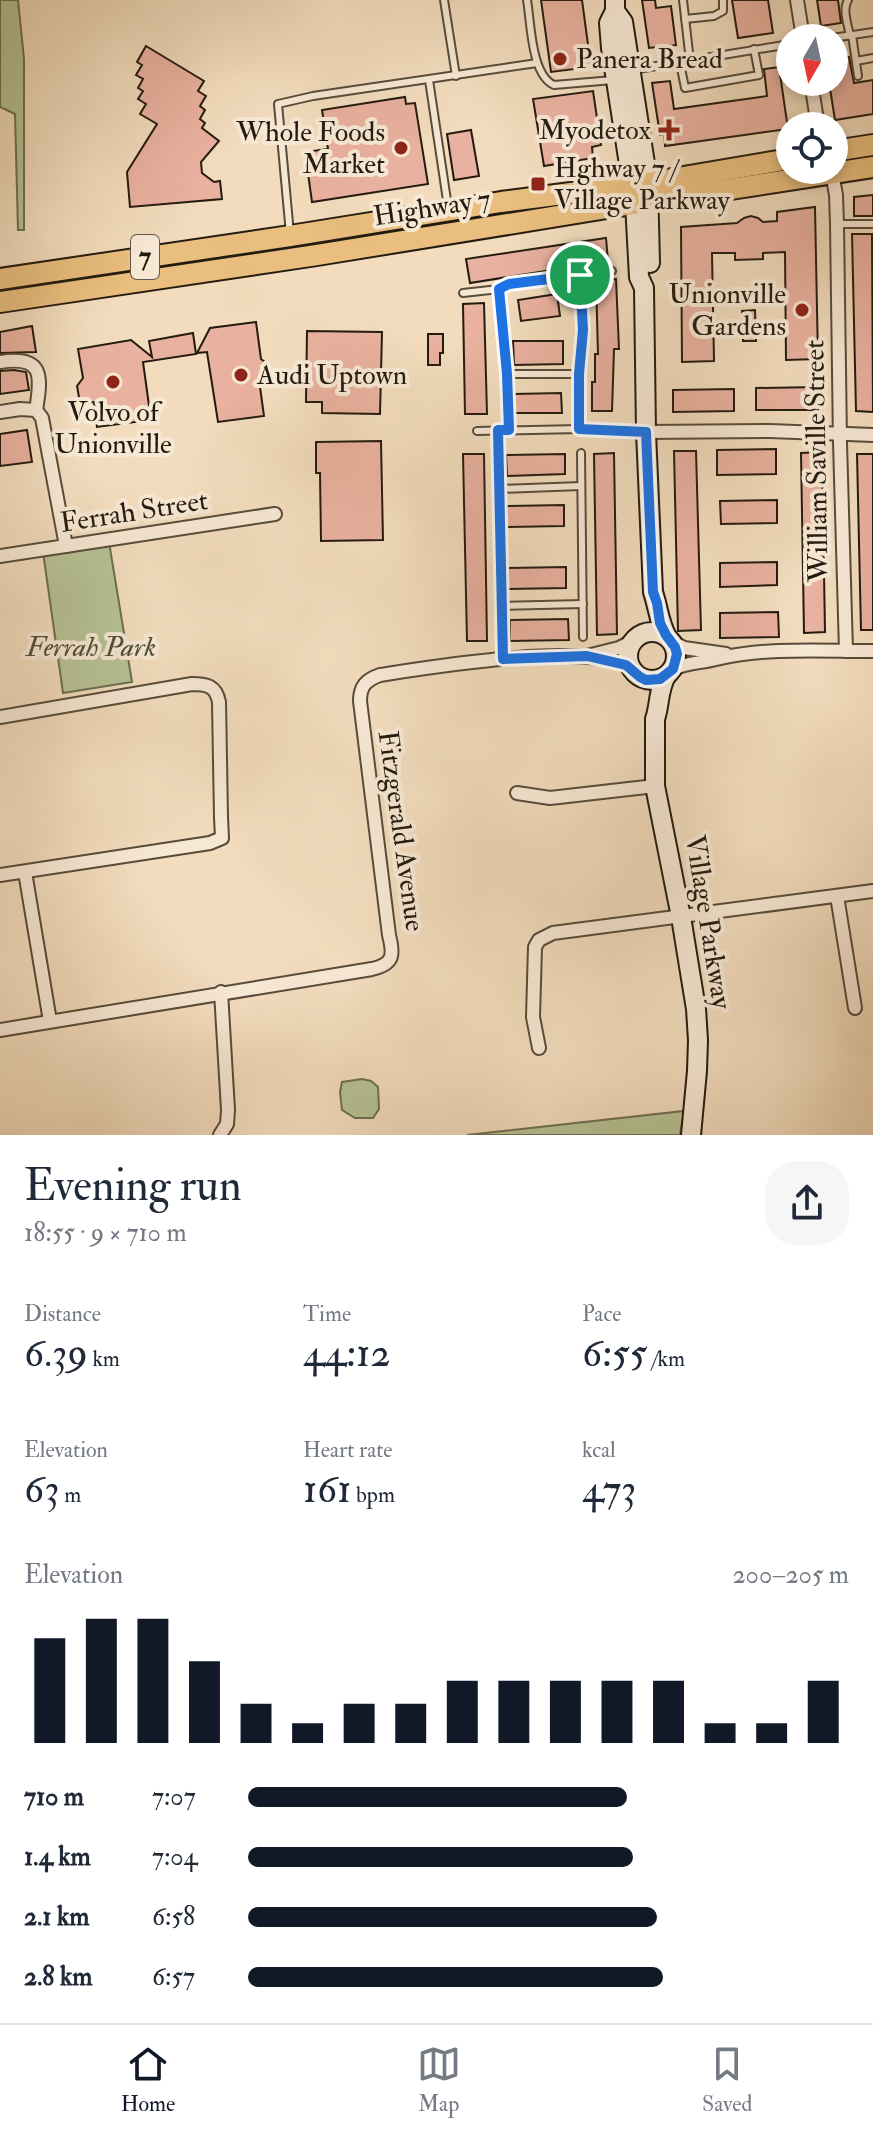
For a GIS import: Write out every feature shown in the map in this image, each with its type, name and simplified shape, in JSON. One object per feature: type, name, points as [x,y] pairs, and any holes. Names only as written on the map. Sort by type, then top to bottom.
[{"type":"main road","points":[[615,6],[623,22],[623,75],[640,193],[639,277],[644,288],[653,592],[645,623],[628,654],[636,672],[653,680],[670,672],[677,654],[660,623],[653,592]]},
{"type":"main road","points":[[848,149],[873,145]]},
{"type":"main road","name":"Highway 7","points":[[0,302],[289,258],[640,193],[776,162]]},
{"type":"main road","name":"Highway 7","points":[[848,171],[873,167]]},
{"type":"main road","name":"Highway 7","points":[[0,279],[449,210],[776,179]]},
{"type":"main road","points":[[637,638],[653,632],[668,638]]},
{"type":"main road","name":"Village Parkway","points":[[636,672],[655,719]]},
{"type":"main road","name":"Village Parkway","points":[[670,672],[660,687],[655,719],[655,786],[696,1009],[698,1040],[691,1135]]},
{"type":"street","points":[[797,0],[801,24]]},
{"type":"street","name":"William Saville Street","points":[[834,184],[846,651]]},
{"type":"street","points":[[0,362],[24,360],[33,364],[37,372],[36,410],[42,418],[66,546]]},
{"type":"street","points":[[0,412],[36,410]]},
{"type":"street","points":[[646,432],[840,432],[873,435]]},
{"type":"street","name":"Ferrah Street","points":[[0,556],[275,514]]},
{"type":"street","name":"Fitzgerald Avenue","points":[[0,1030],[380,967],[391,959],[393,949],[362,726],[360,690],[367,680],[380,675],[503,659],[587,656],[625,646],[637,638]]},
{"type":"street","points":[[668,638],[684,648],[729,655]]},
{"type":"street","points":[[670,672],[686,663],[729,655],[778,651],[873,651]]},
{"type":"street","name":"Fitzgerald Avenue","points":[[587,656],[620,663],[636,672]]},
{"type":"street","points":[[0,717],[192,684],[214,688],[219,702],[222,838],[210,843],[0,875]]},
{"type":"street","points":[[517,793],[560,797],[655,786]]},
{"type":"street","points":[[25,872],[50,1021]]},
{"type":"street","points":[[539,1048],[533,1017],[535,947],[539,940],[553,933],[873,891]]},
{"type":"street","points":[[837,896],[855,1008]]},
{"type":"street","points":[[220,1135],[227,1124],[228,1110],[221,992]]},
{"type":"lane","points":[[444,0],[456,76]]},
{"type":"lane","points":[[527,0],[537,63],[547,82],[554,85],[776,46]]},
{"type":"lane","points":[[683,0],[690,61]]},
{"type":"lane","points":[[685,19],[714,16],[723,11],[723,0]]},
{"type":"lane","points":[[848,0],[845,11],[858,76]]},
{"type":"lane","points":[[848,35],[873,32]]},
{"type":"lane","points":[[680,63],[685,88],[759,75],[754,49]]},
{"type":"lane","points":[[856,61],[873,58]]},
{"type":"lane","points":[[289,258],[289,215],[278,104],[537,63]]},
{"type":"lane","points":[[429,80],[449,210]]},
{"type":"lane","points":[[837,224],[873,224]]},
{"type":"lane","points":[[463,293],[612,271]]},
{"type":"lane","points":[[579,429],[583,330],[580,275]]},
{"type":"lane","points":[[499,289],[509,430]]},
{"type":"lane","points":[[507,374],[579,374]]},
{"type":"lane","points":[[477,431],[579,429],[646,432]]},
{"type":"lane","points":[[498,430],[503,659]]},
{"type":"lane","points":[[581,453],[583,637]]},
{"type":"lane","points":[[499,489],[581,486]]},
{"type":"lane","points":[[502,606],[583,604]]},
{"type":"green space","points":[[0,0],[18,0],[24,59],[24,230],[18,230],[15,114],[0,107]]},
{"type":"green space","name":"Ferrah Park","points":[[109,542],[132,682],[63,693],[43,552]]},
{"type":"green space","points":[[362,1079],[378,1087],[379,1109],[373,1118],[355,1118],[342,1110],[342,1082]]},
{"type":"green space","points":[[684,1111],[680,1135],[467,1135]]},
{"type":"building","points":[[541,0],[582,0],[591,67],[551,72]]},
{"type":"building","points":[[642,0],[655,0],[656,8],[671,6],[676,45],[649,48]]},
{"type":"building","points":[[732,0],[768,0],[773,33],[738,38]]},
{"type":"building","points":[[817,0],[838,0],[841,23],[821,24]]},
{"type":"building","points":[[146,46],[204,81],[198,91],[206,96],[200,106],[205,110],[200,119],[205,123],[202,128],[219,141],[201,162],[202,173],[214,182],[220,181],[222,199],[130,207],[127,172],[157,124],[140,114],[146,104],[138,99],[143,91],[138,88],[143,79],[136,75],[142,65],[137,62]]},
{"type":"building","points":[[848,57],[854,83],[873,80],[873,114],[848,118],[848,112],[834,112],[831,96],[848,96]]},
{"type":"building","points":[[776,67],[776,96],[783,96],[786,112],[776,112],[776,131],[665,146],[664,134],[660,135],[652,83],[670,81],[674,109],[767,96],[764,69]]},
{"type":"building","points":[[593,91],[601,145],[592,147],[593,158],[544,166],[533,99]]},
{"type":"building","points":[[405,97],[406,104],[415,103],[428,184],[312,202],[305,152],[328,149],[322,110]]},
{"type":"building","points":[[471,130],[479,176],[454,180],[447,134]]},
{"type":"building","points":[[873,195],[873,216],[854,216],[854,197]]},
{"type":"building","name":"Unionville Gardens","points":[[815,207],[818,359],[786,360],[785,252],[763,253],[763,259],[735,260],[735,253],[712,253],[714,361],[682,362],[681,227],[737,223],[751,216],[763,222],[777,221],[777,212]]},
{"type":"building","points":[[852,234],[872,234],[873,412],[856,411]]},
{"type":"building","points":[[606,238],[608,261],[470,283],[466,259]]},
{"type":"building","points":[[616,279],[619,349],[614,349],[612,411],[592,411],[592,382],[595,382],[595,354],[598,354],[596,281]]},
{"type":"building","points":[[557,294],[560,316],[521,321],[518,300]]},
{"type":"building","points":[[484,303],[487,414],[465,414],[463,304]]},
{"type":"building","points":[[755,310],[756,341],[743,341],[742,311]]},
{"type":"building","name":"Audi Uptown","points":[[256,322],[261,359],[269,365],[272,384],[260,387],[264,416],[218,422],[207,352],[197,353],[210,328]]},
{"type":"building","points":[[32,326],[36,352],[0,353],[0,332]]},
{"type":"building","points":[[307,331],[382,332],[380,414],[322,413],[322,402],[306,402]]},
{"type":"building","name":"Volvo of Unionville","points":[[193,333],[196,354],[143,362],[151,420],[97,427],[94,402],[80,403],[77,386],[83,378],[78,349],[131,340],[152,357],[149,341]]},
{"type":"building","points":[[428,334],[443,334],[440,365],[428,365]]},
{"type":"building","points":[[513,341],[563,341],[563,364],[514,365]]},
{"type":"building","points":[[0,371],[26,372],[29,390],[0,394]]},
{"type":"building","points":[[818,387],[818,410],[756,410],[756,388]]},
{"type":"building","points":[[734,389],[734,411],[673,412],[673,390]]},
{"type":"building","points":[[561,393],[562,413],[514,413],[514,394]]},
{"type":"building","points":[[27,430],[32,462],[0,466],[0,434]]},
{"type":"building","points":[[381,441],[383,540],[321,541],[320,473],[316,473],[316,442]]},
{"type":"building","points":[[776,449],[776,474],[717,475],[717,450]]},
{"type":"building","points":[[674,451],[696,451],[701,630],[678,631]]},
{"type":"building","points":[[822,452],[825,632],[804,633],[801,453]]},
{"type":"building","points":[[614,453],[617,634],[597,635],[594,454]]},
{"type":"building","points":[[463,454],[484,454],[487,641],[467,641]]},
{"type":"building","points":[[565,454],[565,474],[507,476],[506,455]]},
{"type":"building","points":[[857,454],[873,454],[873,630],[861,630]]},
{"type":"building","points":[[777,500],[777,523],[721,524],[720,501]]},
{"type":"building","points":[[564,505],[564,526],[506,527],[506,506]]},
{"type":"building","points":[[777,562],[777,585],[720,587],[720,563]]},
{"type":"building","points":[[566,567],[566,588],[508,589],[508,568]]},
{"type":"building","points":[[778,612],[779,637],[720,638],[720,613]]},
{"type":"building","points":[[568,619],[569,640],[510,641],[510,620]]},
{"type":"place","name":"Panera Bread","points":[[560,59]]},
{"type":"place","name":"Myodetox","points":[[669,130]]},
{"type":"place","name":"Whole Foods Market","points":[[401,148]]},
{"type":"place","name":"Hghway 7 / Village Parkway","points":[[538,184]]},
{"type":"place","name":"Unionville Gardens","points":[[802,310]]},
{"type":"place","name":"Audi Uptown","points":[[241,375]]},
{"type":"place","name":"Volvo of Unionville","points":[[113,382]]},
{"type":"route","points":[[580,275],[583,330],[579,429],[646,432],[653,592],[660,623],[677,654],[673,669],[660,679],[646,680],[626,665],[587,656],[503,659],[498,430],[509,430],[499,289],[509,284],[580,275]]}]
